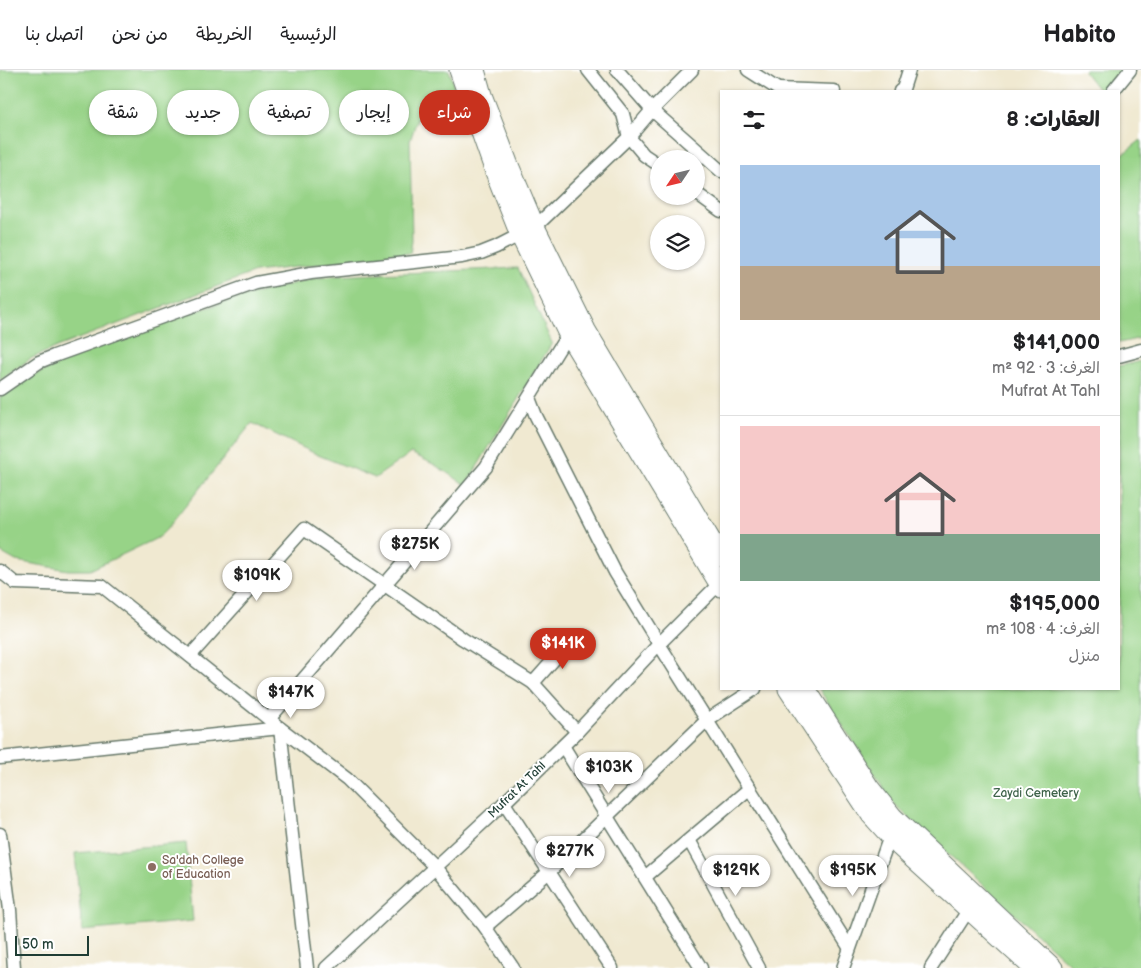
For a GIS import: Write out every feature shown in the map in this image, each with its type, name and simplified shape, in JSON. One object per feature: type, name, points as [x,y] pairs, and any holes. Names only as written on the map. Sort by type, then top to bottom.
[{"type":"main road","points":[[459,70],[494,172],[720,555]]},
{"type":"main road","points":[[475,70],[482,95],[502,146],[528,231],[568,334],[720,583]]},
{"type":"main road","points":[[789,690],[864,805],[890,836],[1033,968]]},
{"type":"main road","points":[[807,690],[869,787],[893,818],[1053,968]]},
{"type":"street","points":[[588,70],[623,114],[629,137],[650,158]]},
{"type":"street","points":[[617,70],[652,110],[720,170]]},
{"type":"street","points":[[0,389],[39,362],[256,283],[311,273],[462,257],[481,253],[528,231],[629,137],[652,110],[692,70]]},
{"type":"street","points":[[748,70],[779,90]]},
{"type":"street","points":[[902,90],[909,70]]},
{"type":"street","points":[[1114,90],[1130,70]]},
{"type":"street","points":[[705,199],[720,210]]},
{"type":"street","points":[[269,719],[486,467],[568,334]]},
{"type":"street","points":[[1120,356],[1141,350]]},
{"type":"street","points":[[529,398],[536,416],[615,572],[850,947]]},
{"type":"street","points":[[190,656],[304,529],[463,639],[533,683],[576,732]]},
{"type":"street","points":[[0,571],[15,582],[102,586],[280,728],[348,779],[434,866],[485,927],[513,968]]},
{"type":"street","name":"Mufrat At Tahl","points":[[326,968],[504,803],[576,732],[659,644],[720,586]]},
{"type":"street","points":[[533,683],[573,638]]},
{"type":"street","points":[[485,927],[549,872],[707,720],[753,690]]},
{"type":"street","points":[[0,758],[280,728]]},
{"type":"street","points":[[280,728],[307,968]]},
{"type":"street","points":[[562,746],[702,968]]},
{"type":"street","points":[[645,877],[750,788]]},
{"type":"street","points":[[504,803],[612,968]]},
{"type":"street","points":[[0,834],[5,910],[14,968]]},
{"type":"street","points":[[843,968],[890,836]]},
{"type":"street","points":[[689,840],[759,968]]},
{"type":"street","points":[[931,968],[969,909]]},
{"type":"green space","points":[[0,70],[449,70],[454,89],[419,90],[419,113],[410,141],[412,241],[410,253],[255,272],[59,346],[30,359],[0,380]]},
{"type":"green space","points":[[1085,70],[1123,70],[1109,90],[1098,90],[1084,72]]},
{"type":"green space","points":[[1141,140],[1141,338],[1120,343],[1120,156]]},
{"type":"green space","points":[[518,268],[552,343],[466,485],[435,465],[411,453],[375,478],[318,455],[252,423],[159,537],[90,570],[68,570],[16,561],[0,552],[0,398],[17,384],[142,328],[235,299],[310,279],[333,276]]},
{"type":"green space","name":"Zaydi Cemetery","points":[[1141,361],[1141,968],[1074,968],[923,831],[920,834],[914,829],[916,824],[894,804],[820,690],[1120,690],[1120,366]]},
{"type":"green space","points":[[186,843],[193,921],[82,931],[75,853]]},
{"type":"place","name":"Sa'dah College of Education","points":[[152,867]]}]
